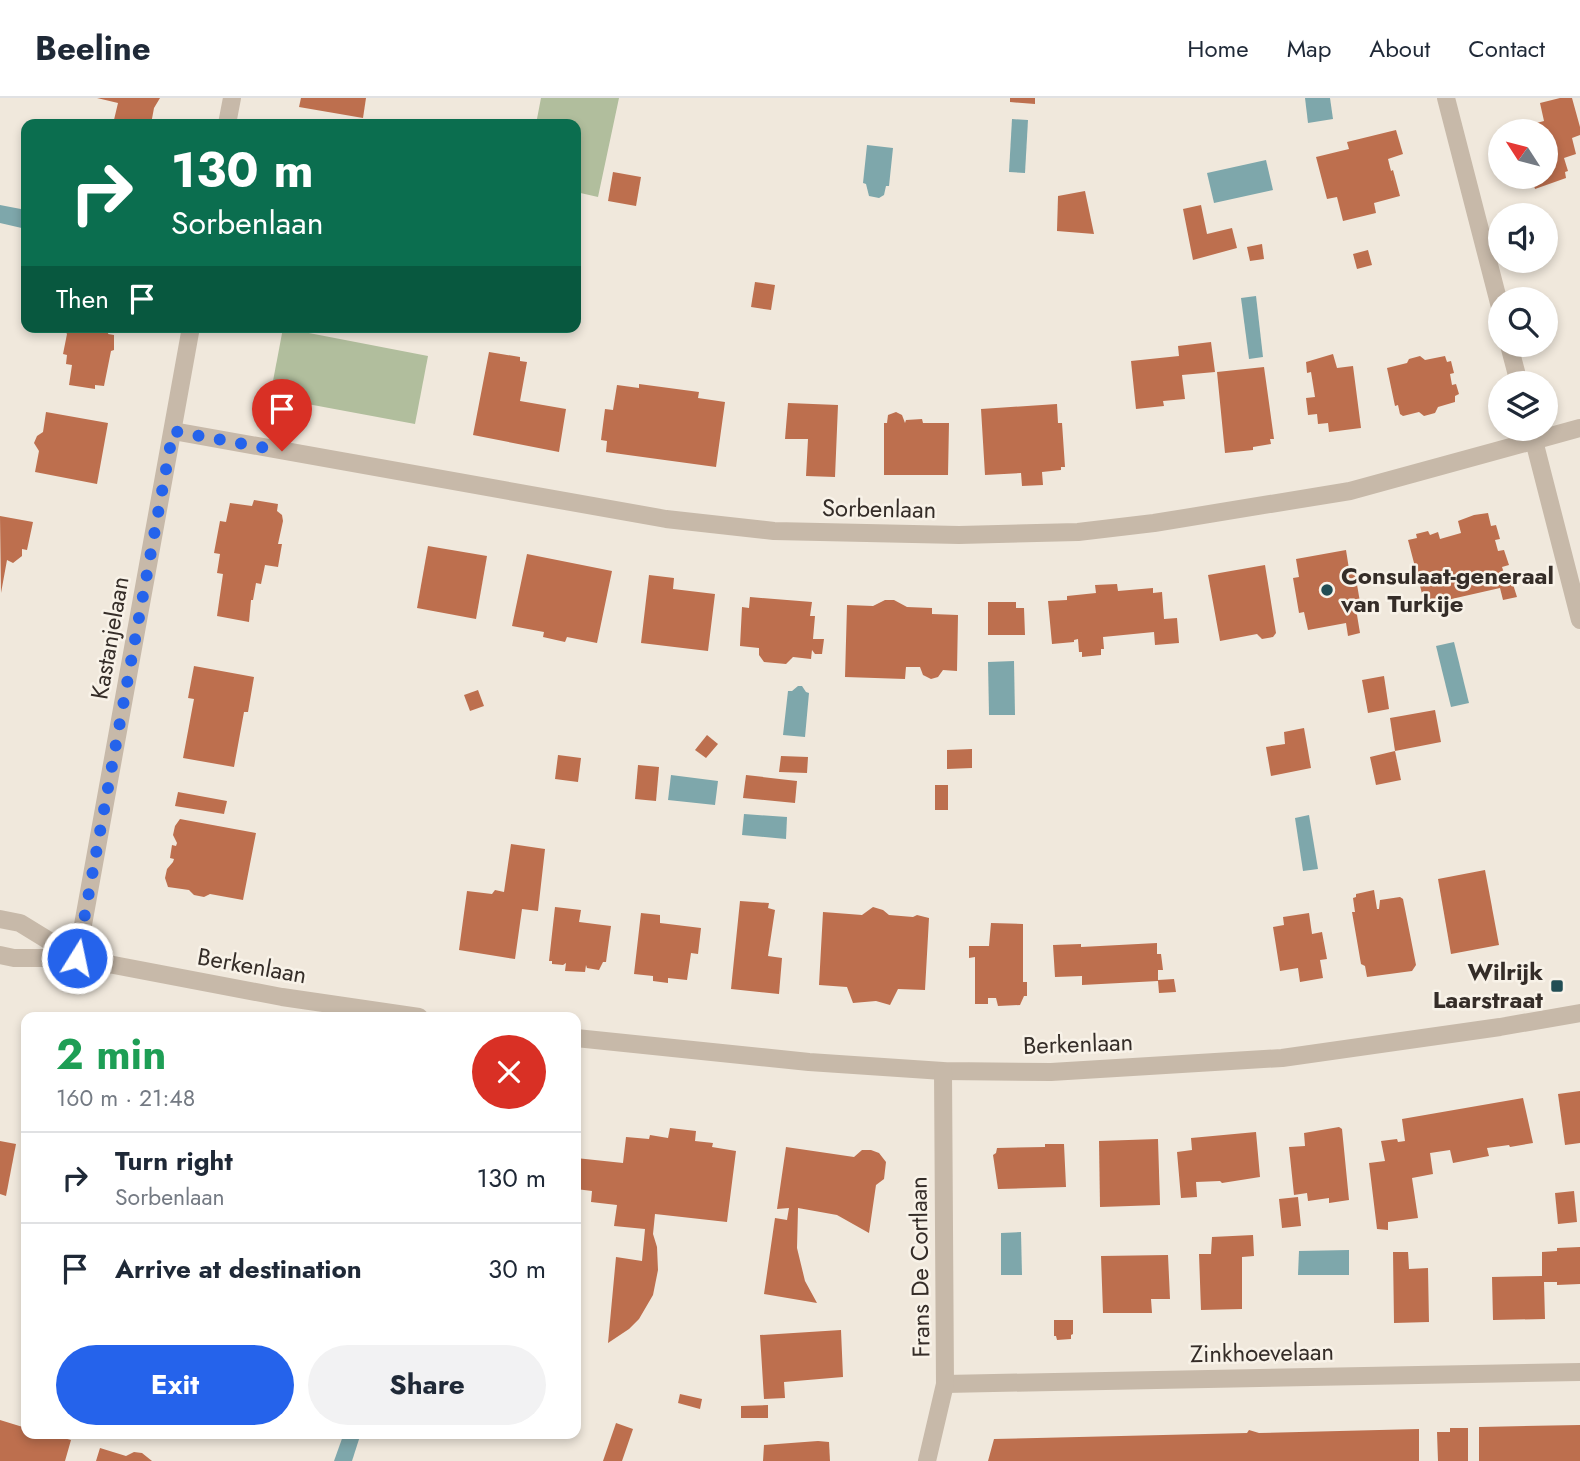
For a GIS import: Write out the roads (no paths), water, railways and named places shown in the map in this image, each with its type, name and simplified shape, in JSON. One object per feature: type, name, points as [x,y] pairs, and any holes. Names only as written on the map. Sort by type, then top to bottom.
[{"type":"street","points":[[228,119],[232,98]]},
{"type":"street","points":[[1446,98],[1495,287]]},
{"type":"street","name":"Kastanjelaan","points":[[77,958],[190,333]]},
{"type":"street","name":"Sorbenlaan","points":[[1558,431],[1580,428]]},
{"type":"street","name":"Sorbenlaan","points":[[173,431],[666,519],[774,531],[959,535],[1078,532],[1154,523],[1350,491],[1513,441]]},
{"type":"street","points":[[1535,441],[1580,620]]},
{"type":"street","name":"Berkenlaan","points":[[0,919],[20,923],[77,958]]},
{"type":"street","name":"Berkenlaan","points":[[0,955],[14,958],[77,958],[282,998],[383,1012]]},
{"type":"street","name":"Berkenlaan","points":[[581,1039],[809,1062],[943,1071],[1051,1072],[1282,1058],[1580,1013]]},
{"type":"street","name":"Frans De Cortlaan","points":[[927,1461],[946,1384],[943,1071]]},
{"type":"street","name":"Zinkhoevelaan","points":[[946,1384],[1580,1372]]},
{"type":"water","points":[[1305,98],[1330,98],[1333,119],[1308,123]]},
{"type":"water","points":[[1012,119],[1028,120],[1025,173],[1009,172]]},
{"type":"water","points":[[867,145],[893,148],[889,186],[886,186],[884,195],[879,198],[869,196],[866,184],[863,183]]},
{"type":"water","points":[[1266,160],[1273,190],[1214,203],[1207,173]]},
{"type":"water","points":[[0,205],[21,209],[21,228],[0,223]]},
{"type":"water","points":[[1256,296],[1263,357],[1249,359],[1241,298]]},
{"type":"water","points":[[1454,642],[1469,703],[1451,707],[1436,646]]},
{"type":"water","points":[[1014,661],[1015,715],[989,715],[988,662]]},
{"type":"water","points":[[802,686],[809,693],[805,737],[783,735],[788,691]]},
{"type":"water","points":[[671,775],[718,781],[715,805],[668,800]]},
{"type":"water","points":[[744,814],[787,817],[786,839],[742,835]]},
{"type":"water","points":[[1309,815],[1318,869],[1303,871],[1295,818]]},
{"type":"water","points":[[1021,1232],[1022,1275],[1001,1275],[1001,1233]]},
{"type":"water","points":[[1349,1250],[1349,1275],[1298,1275],[1299,1251]]},
{"type":"water","points":[[342,1439],[359,1439],[352,1461],[334,1461]]},
{"type":"place","name":"Consulaat-generaal van Turkije","points":[[1327,590]]},
{"type":"place","name":"Wilrijk Laarstraat","points":[[1557,986]]}]
